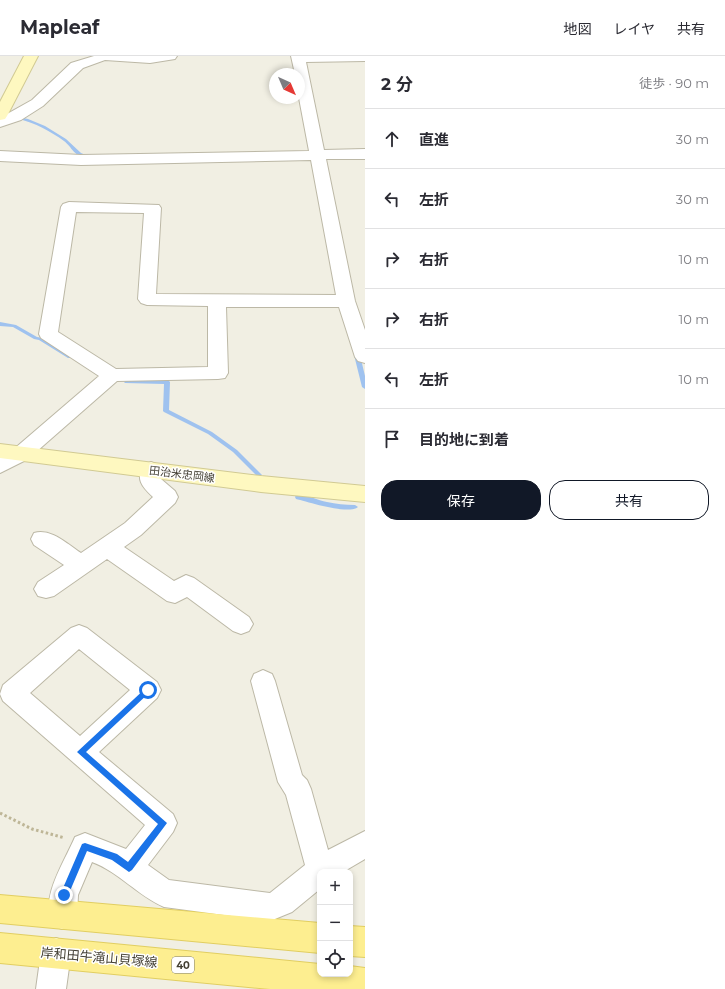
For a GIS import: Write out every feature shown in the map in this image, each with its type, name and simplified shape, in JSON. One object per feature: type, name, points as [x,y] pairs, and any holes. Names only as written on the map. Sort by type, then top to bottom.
[{"type":"main road","points":[[0,115],[31,56]]},
{"type":"main road","name":"田治米忠岡線","points":[[0,451],[261,484],[365,494]]},
{"type":"main road","points":[[0,909],[317,938]]},
{"type":"main road","points":[[353,941],[365,942]]},
{"type":"main road","name":"岸和田牛滝山貝塚線","points":[[0,948],[365,983]]},
{"type":"street","points":[[0,122],[14,118],[30,108],[55,88],[78,65],[100,59],[102,56],[174,60]]},
{"type":"street","points":[[365,57],[299,57],[346,301],[365,357]]},
{"type":"street","points":[[0,156],[81,160],[365,154]]},
{"type":"street","points":[[217,301],[218,373],[112,375],[48,334],[69,207],[153,208],[147,299],[217,301],[346,301]]},
{"type":"street","points":[[0,465],[21,454],[112,375]]},
{"type":"street","points":[[46,589],[133,529],[167,497],[150,482],[151,470]]},
{"type":"street","points":[[42,539],[81,565]]},
{"type":"street","points":[[107,547],[175,594],[186,584],[241,624]]},
{"type":"street","points":[[81,752],[148,690],[79,635],[12,693],[163,823],[129,868]]},
{"type":"street","points":[[263,681],[291,782],[298,789],[317,859],[322,869],[365,844]]},
{"type":"street","points":[[62,915],[64,895],[85,846],[114,857],[164,893],[270,907],[282,902],[317,873]]},
{"type":"street","points":[[51,989],[56,953]]},
{"type":"path","points":[[0,813],[32,829],[72,840],[85,846]]},
{"type":"waterway","points":[[20,118],[32,121],[49,130],[68,142],[79,154],[86,156]]},
{"type":"waterway","points":[[0,324],[14,326],[36,338],[41,339],[70,357]]},
{"type":"waterway","points":[[357,355],[365,387]]},
{"type":"waterway","points":[[127,382],[167,382],[166,411],[210,433],[235,451],[259,475]]},
{"type":"waterway","points":[[298,497],[333,506],[355,507]]},
{"type":"route","points":[[64,895],[85,846],[114,857],[129,868],[163,823],[81,752],[148,690]]}]
